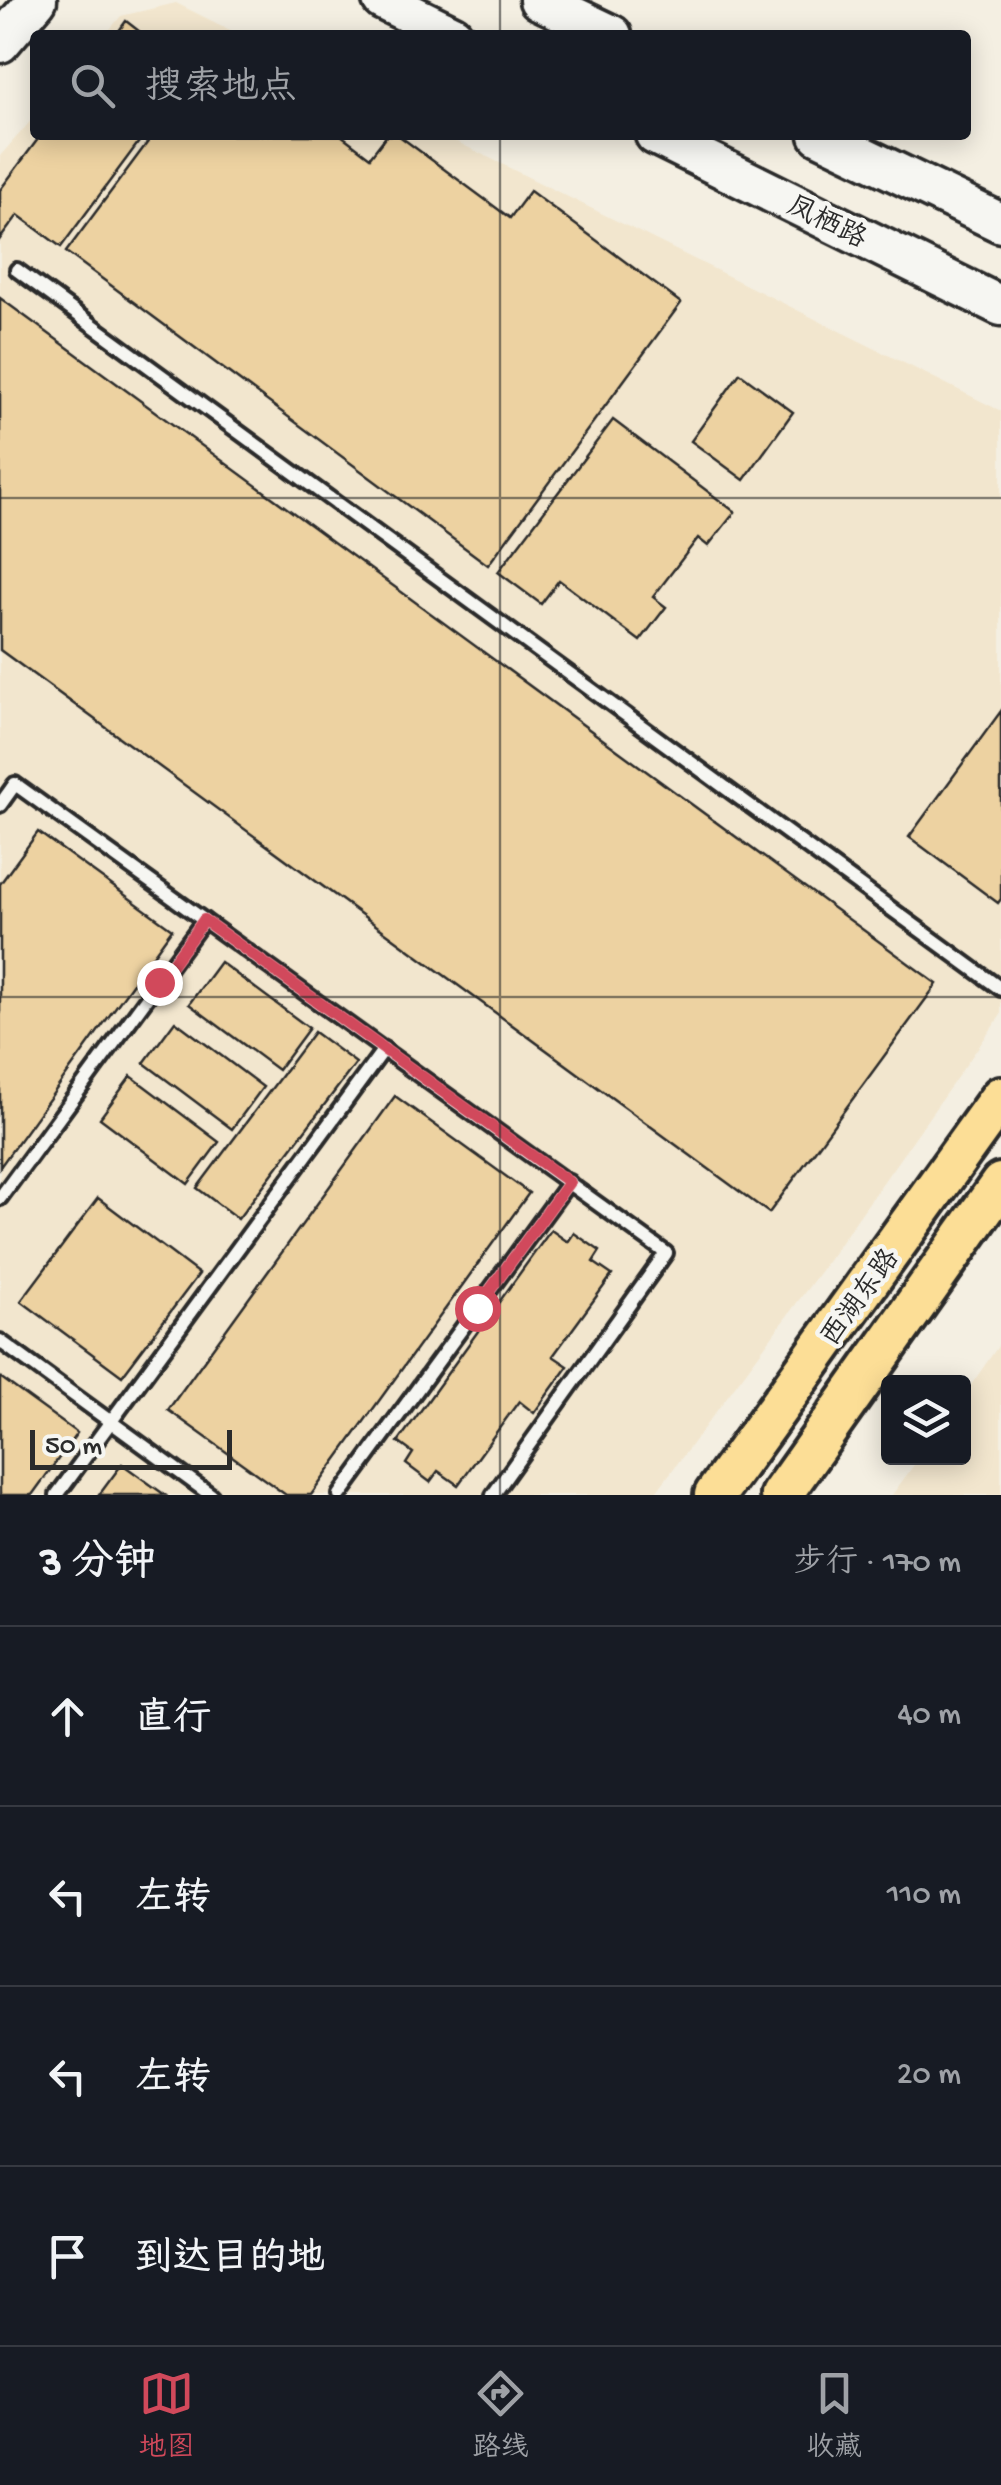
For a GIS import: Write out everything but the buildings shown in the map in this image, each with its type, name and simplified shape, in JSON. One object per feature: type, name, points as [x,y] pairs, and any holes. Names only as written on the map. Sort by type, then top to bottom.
[{"type":"main road","points":[[0,42],[37,0]]},
{"type":"main road","points":[[382,0],[443,30]]},
{"type":"main road","points":[[539,0],[602,30]]},
{"type":"main road","name":"凤栖路","points":[[665,140],[1001,306]]},
{"type":"main road","points":[[829,140],[1001,223]]},
{"type":"main road","name":"西湖东路","points":[[715,1495],[1001,1097]]},
{"type":"main road","name":"西湖东路","points":[[781,1495],[1001,1184]]},
{"type":"lane","points":[[17,270],[1001,989]]},
{"type":"lane","points":[[0,805],[15,784],[666,1253],[494,1495]]},
{"type":"lane","points":[[0,1198],[204,920]]},
{"type":"lane","points":[[57,1495],[384,1049]]},
{"type":"lane","points":[[340,1495],[569,1182]]},
{"type":"lane","points":[[0,1340],[211,1495]]},
{"type":"shaded area","points":[[176,3],[230,30],[109,30],[121,16]]},
{"type":"shaded area","points":[[30,122],[30,140],[453,140],[1001,411],[1001,1015],[822,1269],[654,1495],[0,1495],[0,156]]},
{"type":"shaded area","points":[[1001,1342],[1001,1495],[892,1495],[914,1465],[971,1465],[971,1385]]},
{"type":"route","points":[[159,982],[204,920],[569,1182],[477,1308]]}]
